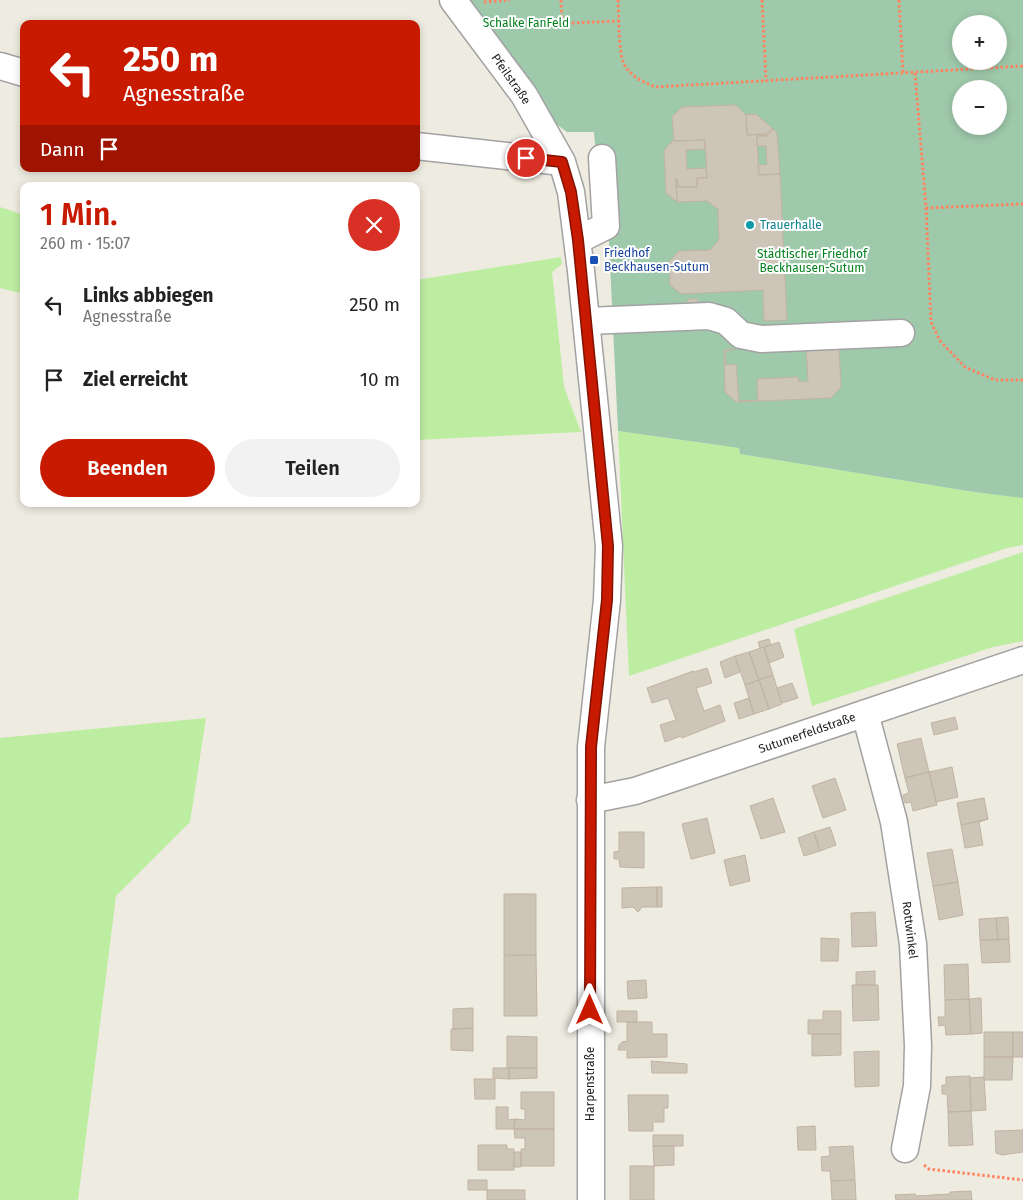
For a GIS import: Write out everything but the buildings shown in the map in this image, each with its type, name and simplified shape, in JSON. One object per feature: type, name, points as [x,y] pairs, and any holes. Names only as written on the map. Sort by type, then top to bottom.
[{"type":"street","name":"Pfeilstraße","points":[[453,0],[524,95],[562,162]]},
{"type":"street","points":[[0,66],[20,73]]},
{"type":"street","points":[[420,146],[562,162]]},
{"type":"street","points":[[578,240],[606,226],[602,158]]},
{"type":"street","name":"Harpenstraße","points":[[562,162],[571,192],[578,240],[608,546],[607,600],[591,747],[591,1200]]},
{"type":"street","points":[[587,322],[709,316],[726,321],[741,335],[761,339],[901,333]]},
{"type":"street","name":"Sutumerfeldstraße","points":[[590,800],[635,791],[1023,660]]},
{"type":"street","name":"Rottwinkel","points":[[865,713],[894,822],[913,944],[918,1045],[917,1086],[905,1149]]},
{"type":"path","points":[[482,1],[510,0]]},
{"type":"path","points":[[561,0],[562,24]]},
{"type":"path","points":[[618,0],[623,62],[629,70],[645,83],[656,87],[1023,66]]},
{"type":"path","points":[[762,0],[766,81]]},
{"type":"path","points":[[899,0],[903,74]]},
{"type":"path","points":[[482,1],[488,8]]},
{"type":"path","points":[[497,20],[501,26],[619,21]]},
{"type":"path","points":[[915,73],[926,208],[931,322],[940,341],[965,367],[995,380],[1023,380]]},
{"type":"path","points":[[926,208],[1023,204]]},
{"type":"path","points":[[905,1149],[929,1170],[1023,1180]]},
{"type":"green space","name":"Städtischer Friedhof Beckhausen-Sutum","points":[[456,0],[1023,0],[1023,498],[974,492],[740,454],[739,448],[618,431],[605,159],[596,159],[594,132],[567,132],[555,123]]},
{"type":"green space","points":[[0,207],[20,214],[20,293],[0,288]]},
{"type":"green space","points":[[561,257],[562,264],[552,272],[564,387],[581,432],[420,440],[420,279]]},
{"type":"green space","points":[[618,431],[739,448],[740,454],[974,492],[1023,498],[1023,545],[1007,548],[629,676]]},
{"type":"green space","points":[[1023,552],[1023,641],[993,647],[812,706],[794,629]]},
{"type":"green space","points":[[206,718],[190,822],[116,896],[78,1200],[0,1200],[0,738]]},
{"type":"place","name":"Trauerhalle","points":[[750,225]]},
{"type":"place","name":"Friedhof Beckhausen-Sutum","points":[[594,260]]},
{"type":"route","points":[[526,158],[562,162],[571,192],[585,305],[608,546],[607,600],[591,747],[590,1010]]},
{"type":"park label","name":"Schalke FanFeld","points":[[526,23]]}]
